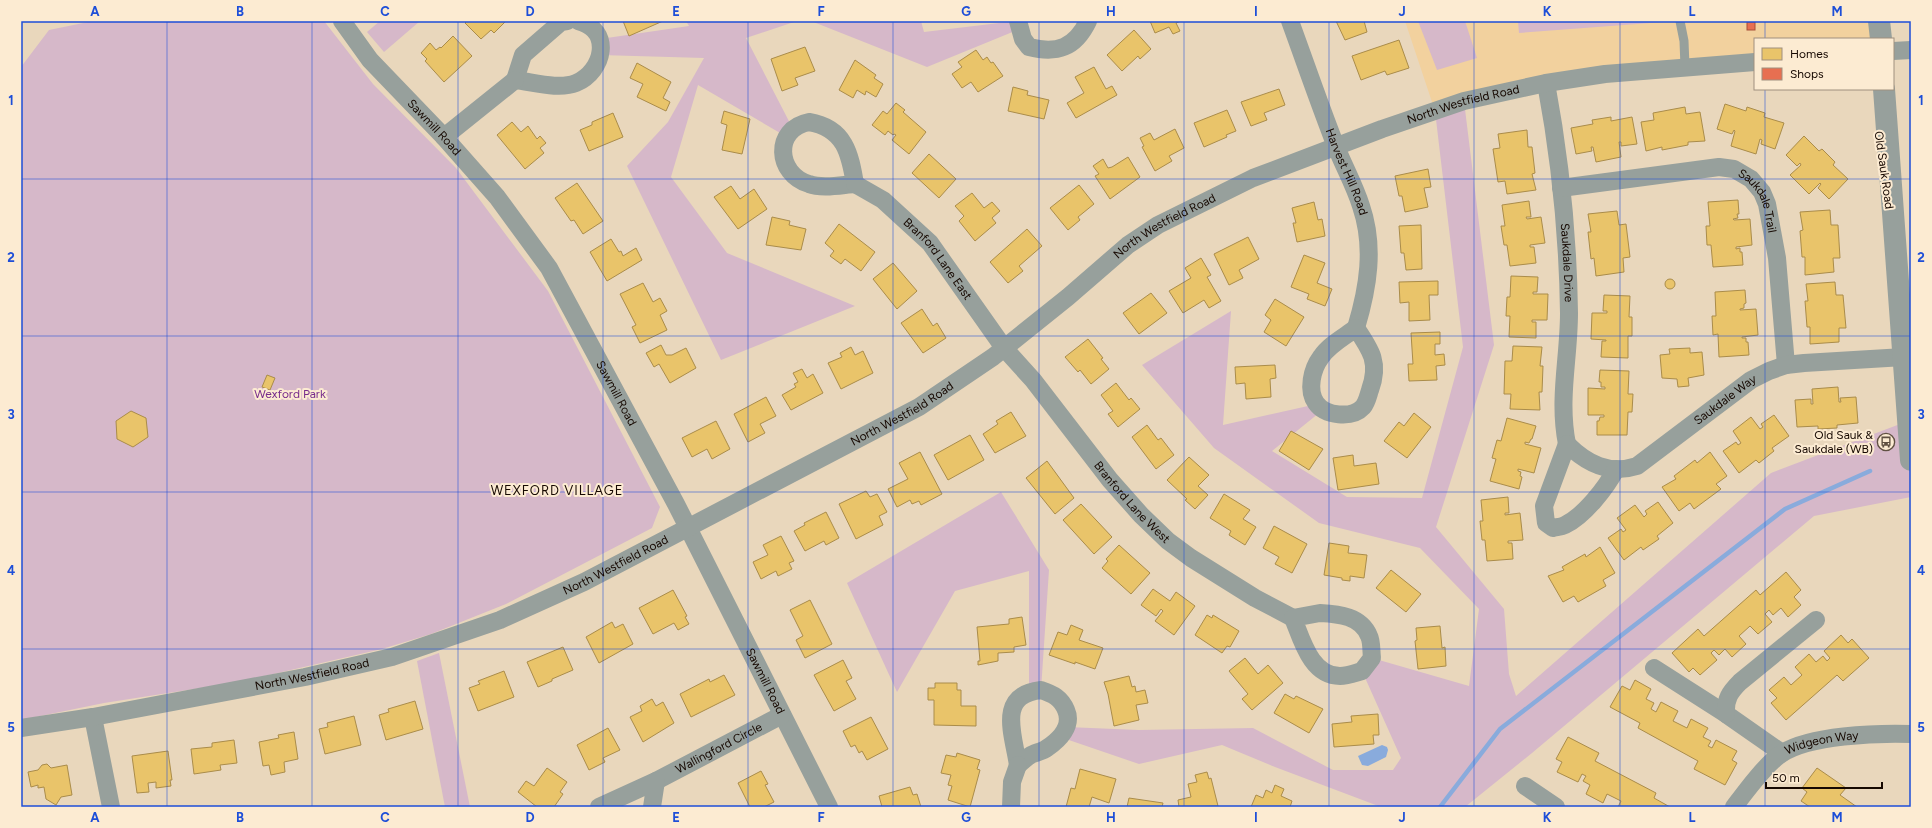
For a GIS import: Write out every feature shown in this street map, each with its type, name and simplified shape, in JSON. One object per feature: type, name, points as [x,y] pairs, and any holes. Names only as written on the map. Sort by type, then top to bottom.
[{"type":"street","name":"Sawmill Road","points":[[342,21],[370,60],[444,137],[497,197],[549,268],[688,528],[829,807]]},
{"type":"street","points":[[444,137],[515,80],[523,55],[561,22],[567,21]]},
{"type":"street","points":[[515,80],[569,85],[589,75],[598,63],[600,55],[600,39],[596,30],[578,21]]},
{"type":"street","points":[[1018,21],[1023,39],[1029,47],[1049,50],[1062,49],[1070,44],[1081,33],[1088,21]]},
{"type":"street","name":"Harvest Hill Road","points":[[1290,21],[1336,146],[1361,207],[1367,231],[1369,270],[1366,294],[1356,328]]},
{"type":"street","points":[[1879,21],[1881,38]]},
{"type":"street","points":[[1894,51],[1911,50]]},
{"type":"street","name":"North Westfield Road","points":[[21,728],[92,717],[243,689],[392,657],[500,620],[584,582],[919,407],[958,382],[1004,348],[1128,245],[1158,224],[1253,178],[1336,146],[1464,101],[1546,83],[1605,74],[1754,62]]},
{"type":"street","name":"Saukdale Drive","points":[[1546,83],[1561,188],[1569,315],[1563,394],[1563,422],[1567,444]]},
{"type":"street","name":"Old Sauk Road","points":[[1873,90],[1896,250]]},
{"type":"street","name":"Old Sauk Road","points":[[1884,90],[1896,250],[1907,368],[1911,460]]},
{"type":"street","name":"Old Sauk Road","points":[[1892,90],[1896,250]]},
{"type":"street","name":"Saukdale Trail","points":[[1561,188],[1719,167],[1734,169],[1751,179],[1762,192],[1772,225],[1777,258],[1786,365]]},
{"type":"street","name":"Branford Lane East","points":[[855,184],[883,200],[930,242],[1004,348]]},
{"type":"street","points":[[1356,328],[1371,351],[1375,367],[1374,379],[1362,407],[1354,413],[1341,415],[1324,409],[1317,404],[1312,395],[1311,380],[1320,358],[1356,328]]},
{"type":"street","name":"Branford Lane West","points":[[1004,348],[1033,380],[1110,480],[1168,541],[1191,558],[1255,598],[1293,618]]},
{"type":"street","name":"Saukdale Way","points":[[1567,444],[1592,464],[1616,470],[1624,470],[1637,466],[1751,380],[1769,371],[1786,365],[1907,368]]},
{"type":"street","points":[[1567,444],[1544,506],[1546,523],[1552,528],[1565,525],[1581,512],[1607,486],[1616,470]]},
{"type":"street","points":[[1320,613],[1348,616],[1363,626],[1370,637],[1372,658],[1362,671],[1340,676],[1323,671],[1315,664],[1307,652],[1293,618],[1320,613]]},
{"type":"street","points":[[1726,714],[1726,704],[1729,693],[1740,682],[1816,620]]},
{"type":"street","points":[[1654,668],[1726,714],[1782,753]]},
{"type":"street","name":"Wallingford Circle","points":[[599,807],[656,781],[782,715]]},
{"type":"street","points":[[92,717],[111,807]]},
{"type":"street","name":"Widgeon Way","points":[[1734,807],[1750,786],[1782,753],[1797,746],[1815,741],[1858,736],[1911,734]]},
{"type":"street","points":[[1012,807],[1012,782],[1018,764]]},
{"type":"street","points":[[652,807],[656,781]]},
{"type":"street","points":[[1525,786],[1556,807]]},
{"type":"lane","points":[[1680,21],[1684,41],[1685,67]]},
{"type":"shaded area","points":[[1405,21],[1879,21],[1881,38],[1754,38],[1754,62],[1685,67],[1435,111]]},
{"type":"green space","name":"Wexford Park","points":[[93,21],[324,21],[373,84],[456,168],[548,291],[660,507],[652,528],[506,604],[431,634],[382,649],[239,682],[104,703],[21,720],[21,67],[49,30]]},
{"type":"green space","points":[[380,21],[420,21],[384,52],[367,32]]},
{"type":"green space","points":[[686,21],[797,21],[746,38],[793,129],[787,137],[698,85],[671,177],[727,253],[855,306],[721,360],[627,166],[668,122],[704,58],[600,55],[600,39],[689,26]]},
{"type":"green space","points":[[811,21],[921,21],[924,32],[1016,21],[1020,29],[927,67]]},
{"type":"green space","points":[[1418,21],[1465,21],[1477,58],[1437,70]]},
{"type":"green space","points":[[1518,21],[1663,21],[1664,22],[1519,33]]},
{"type":"green space","points":[[1464,101],[1494,345],[1436,527],[1504,609],[1509,674],[1516,696],[1771,473],[1908,421],[1911,460],[1911,497],[1814,516],[1532,753],[1465,807],[1381,807],[1275,767],[1222,745],[1139,764],[1060,737],[1067,727],[1139,730],[1253,728],[1333,770],[1393,770],[1401,758],[1362,671],[1372,658],[1469,686],[1479,609],[1420,548],[1319,523],[1214,448],[1142,365],[1231,311],[1223,425],[1317,404],[1324,409],[1272,451],[1347,497],[1422,498],[1463,347],[1435,111]]},
{"type":"green space","points":[[1001,492],[1049,570],[1041,690],[1029,691],[1029,571],[955,591],[897,692],[847,583]]},
{"type":"green space","points":[[439,653],[470,807],[445,807],[417,661]]},
{"type":"water","points":[[1382,745],[1387,747],[1388,750],[1386,757],[1368,766],[1362,765],[1358,756]]},
{"type":"building: Homes","points":[[467,21],[506,21],[494,33],[491,30],[481,39],[465,23]]},
{"type":"building: Homes","points":[[623,21],[663,21],[629,36]]},
{"type":"building: Homes","points":[[1150,21],[1181,21],[1176,23],[1180,31],[1173,34],[1169,27],[1155,33]]},
{"type":"building: Homes","points":[[1336,21],[1364,21],[1367,32],[1345,40]]},
{"type":"building: Homes","points":[[1134,30],[1151,49],[1140,59],[1138,56],[1122,71],[1107,55]]},
{"type":"building: Homes","points":[[453,36],[472,56],[444,82],[425,61],[427,59],[421,53],[430,43],[436,50],[440,47],[441,48]]},
{"type":"building: Homes","points":[[1399,40],[1409,68],[1387,75],[1385,71],[1361,80],[1352,56]]},
{"type":"building: Homes","points":[[805,47],[815,71],[795,78],[798,85],[782,91],[771,59]]},
{"type":"building: Homes","points":[[976,50],[983,60],[987,57],[991,63],[993,62],[1003,76],[978,92],[971,82],[962,88],[952,74],[962,67],[958,62]]},
{"type":"building: Homes","points":[[855,60],[876,75],[874,78],[883,84],[876,97],[866,91],[865,95],[857,90],[853,98],[839,90]]},
{"type":"building: Homes","points":[[637,63],[671,82],[663,98],[670,102],[666,111],[637,97],[643,84],[630,78]]},
{"type":"building: Homes","points":[[1094,67],[1106,89],[1112,86],[1117,95],[1076,118],[1067,103],[1084,93],[1075,77]]},
{"type":"building: Homes","points":[[1013,87],[1028,91],[1027,95],[1049,100],[1044,119],[1008,111]]},
{"type":"building: Homes","points":[[1279,89],[1285,105],[1264,113],[1267,120],[1251,126],[1241,102]]},
{"type":"building: Homes","points":[[896,103],[905,110],[903,112],[926,132],[909,154],[892,140],[896,135],[893,135],[888,131],[885,135],[872,125],[883,111],[887,114]]},
{"type":"building: Homes","points":[[1725,104],[1746,111],[1747,107],[1765,113],[1764,117],[1784,123],[1775,149],[1761,144],[1762,140],[1760,139],[1756,154],[1731,146],[1735,131],[1734,130],[1732,134],[1717,129]]},
{"type":"building: Homes","points":[[1685,107],[1686,114],[1700,112],[1705,141],[1688,142],[1688,145],[1662,150],[1662,147],[1646,151],[1641,122],[1654,120],[1653,113]]},
{"type":"building: Homes","points":[[1227,110],[1236,131],[1226,135],[1227,137],[1204,147],[1194,123]]},
{"type":"building: Homes","points":[[724,111],[750,119],[742,154],[722,150],[727,125],[721,123]]},
{"type":"building: Homes","points":[[613,113],[623,137],[589,151],[580,130],[592,125],[592,122]]},
{"type":"building: Homes","points":[[1611,117],[1611,121],[1632,117],[1637,144],[1621,146],[1621,142],[1619,142],[1621,157],[1596,162],[1593,147],[1591,147],[1592,151],[1576,154],[1571,128],[1593,124],[1592,120]]},
{"type":"building: Homes","points":[[512,122],[521,132],[528,126],[537,139],[540,136],[546,143],[540,148],[544,153],[525,169],[497,135]]},
{"type":"building: Homes","points":[[1175,129],[1184,148],[1169,156],[1172,161],[1155,171],[1142,147],[1144,146],[1140,138],[1150,133],[1154,140]]},
{"type":"building: Homes","points":[[1527,130],[1528,147],[1532,147],[1535,173],[1532,174],[1536,190],[1507,194],[1505,181],[1498,182],[1493,149],[1500,148],[1498,134]]},
{"type":"building: Homes","points":[[1804,136],[1819,151],[1822,149],[1835,162],[1833,165],[1848,179],[1829,199],[1818,188],[1821,184],[1820,183],[1809,194],[1790,175],[1801,165],[1800,163],[1797,166],[1786,155]]},
{"type":"building: Homes","points":[[929,154],[956,179],[939,198],[912,173]]},
{"type":"building: Homes","points":[[1128,157],[1140,177],[1110,199],[1095,176],[1099,174],[1093,166],[1103,159],[1108,168],[1112,167]]},
{"type":"building: Homes","points":[[1428,169],[1431,187],[1424,188],[1428,207],[1405,212],[1402,196],[1399,196],[1395,176]]},
{"type":"building: Homes","points":[[577,183],[603,221],[583,234],[574,220],[571,221],[555,198]]},
{"type":"building: Homes","points":[[1079,185],[1094,204],[1078,217],[1080,220],[1068,230],[1050,208]]},
{"type":"building: Homes","points":[[731,186],[740,199],[754,189],[767,209],[738,229],[714,197]]},
{"type":"building: Homes","points":[[972,193],[984,208],[992,202],[1000,211],[992,218],[996,223],[975,241],[959,221],[964,216],[955,206]]},
{"type":"building: Homes","points":[[1738,200],[1738,218],[1733,219],[1750,219],[1752,245],[1736,247],[1736,249],[1740,248],[1740,252],[1742,252],[1743,265],[1713,267],[1711,245],[1707,245],[1706,226],[1710,226],[1708,202]]},
{"type":"building: Homes","points":[[1529,201],[1531,217],[1526,217],[1527,219],[1541,217],[1545,243],[1530,245],[1530,247],[1534,247],[1536,263],[1510,266],[1507,245],[1504,245],[1501,226],[1505,226],[1502,205]]},
{"type":"building: Homes","points":[[1314,202],[1318,220],[1322,219],[1325,236],[1297,242],[1293,223],[1296,223],[1292,208]]},
{"type":"building: Homes","points":[[1830,210],[1831,225],[1838,225],[1840,258],[1833,258],[1834,272],[1805,275],[1805,257],[1802,257],[1800,231],[1803,230],[1800,212]]},
{"type":"building: Homes","points":[[1617,211],[1619,225],[1626,224],[1630,257],[1623,258],[1624,272],[1596,276],[1594,258],[1591,259],[1588,232],[1591,232],[1588,214]]},
{"type":"building: Homes","points":[[772,217],[790,221],[789,225],[806,229],[801,250],[766,245]]},
{"type":"building: Homes","points":[[839,224],[875,252],[861,271],[845,259],[841,264],[830,256],[834,251],[825,243]]},
{"type":"building: Homes","points":[[1421,225],[1422,269],[1406,270],[1404,253],[1401,253],[1399,226]]},
{"type":"building: Homes","points":[[1027,229],[1042,246],[1019,266],[1023,271],[1008,283],[990,262]]},
{"type":"building: Homes","points":[[1248,237],[1259,259],[1239,270],[1243,278],[1229,285],[1214,254]]},
{"type":"building: Homes","points":[[611,239],[619,252],[621,251],[623,256],[636,248],[642,260],[607,281],[590,252]]},
{"type":"building: Homes","points":[[1304,255],[1325,263],[1317,283],[1332,289],[1325,306],[1307,299],[1309,294],[1291,287]]},
{"type":"building: Homes","points":[[1201,258],[1211,275],[1207,277],[1221,301],[1209,308],[1204,300],[1183,313],[1169,291],[1191,278],[1185,268]]},
{"type":"building: Homes","points":[[893,263],[917,291],[897,309],[873,279]]},
{"type":"building: Homes","points":[[1511,276],[1538,277],[1537,292],[1533,292],[1533,294],[1548,294],[1547,320],[1532,320],[1532,322],[1536,322],[1536,338],[1509,337],[1510,316],[1506,316],[1507,297],[1510,297]]},
{"type":"building: Homes","points":[[1668,279],[1672,279],[1674,280],[1674,288],[1668,289],[1665,286],[1665,282]]},
{"type":"building: Homes","points":[[1438,281],[1438,295],[1429,295],[1430,320],[1409,321],[1409,302],[1400,303],[1399,282]]},
{"type":"building: Homes","points":[[1835,282],[1836,295],[1843,295],[1846,328],[1839,328],[1839,342],[1810,344],[1810,327],[1807,327],[1805,301],[1808,301],[1806,284]]},
{"type":"building: Homes","points":[[643,283],[653,302],[660,298],[667,311],[660,315],[667,330],[640,343],[632,327],[636,325],[620,294]]},
{"type":"building: Homes","points":[[1745,290],[1746,303],[1744,304],[1744,308],[1740,310],[1756,309],[1758,335],[1742,337],[1746,338],[1746,342],[1748,342],[1749,355],[1719,357],[1718,334],[1713,335],[1712,316],[1716,316],[1715,292]]},
{"type":"building: Homes","points":[[1151,293],[1167,313],[1139,334],[1123,313]]},
{"type":"building: Homes","points":[[1604,295],[1630,296],[1629,317],[1632,317],[1632,336],[1628,336],[1628,358],[1601,357],[1602,341],[1606,340],[1591,339],[1592,313],[1607,313],[1607,311],[1603,311]]},
{"type":"building: Homes","points":[[1275,299],[1304,317],[1286,346],[1264,332],[1271,320],[1265,315]]},
{"type":"building: Homes","points":[[922,309],[933,326],[937,323],[946,338],[923,353],[901,323]]},
{"type":"building: Homes","points":[[1440,332],[1440,344],[1435,344],[1435,355],[1444,354],[1445,365],[1436,366],[1437,380],[1409,381],[1408,364],[1413,364],[1411,333]]},
{"type":"building: Homes","points":[[1088,339],[1103,358],[1101,359],[1109,369],[1091,384],[1080,370],[1078,372],[1065,357]]},
{"type":"building: Homes","points":[[661,345],[666,355],[672,355],[686,348],[696,368],[670,383],[659,364],[654,367],[646,353]]},
{"type":"building: Homes","points":[[1513,346],[1542,347],[1540,366],[1543,366],[1542,392],[1539,392],[1540,410],[1510,409],[1511,394],[1504,394],[1505,361],[1512,361]]},
{"type":"building: Homes","points":[[851,347],[855,355],[863,351],[873,373],[841,389],[828,363],[842,357],[840,353]]},
{"type":"building: Homes","points":[[1690,348],[1690,353],[1702,352],[1704,375],[1688,378],[1689,386],[1678,387],[1677,379],[1662,378],[1660,355],[1670,354],[1669,349]]},
{"type":"building: Homes","points":[[1275,365],[1276,378],[1270,379],[1271,397],[1246,399],[1245,383],[1236,384],[1235,367]]},
{"type":"building: Homes","points":[[802,369],[807,378],[813,374],[823,393],[791,410],[782,395],[796,387],[794,384],[798,382],[793,373]]},
{"type":"building: Homes","points":[[1600,370],[1629,371],[1628,394],[1633,394],[1632,412],[1628,412],[1627,435],[1597,435],[1597,421],[1599,421],[1600,417],[1604,417],[1604,415],[1588,415],[1588,388],[1605,389],[1605,387],[1601,387],[1601,382],[1599,382]]},
{"type":"building: Homes","points":[[267,375],[275,378],[270,390],[262,387]]},
{"type":"building: Homes","points":[[1116,383],[1129,400],[1131,398],[1140,409],[1118,427],[1108,414],[1113,411],[1101,395]]},
{"type":"building: Homes","points":[[1838,387],[1839,402],[1841,402],[1840,398],[1856,397],[1858,423],[1837,425],[1837,428],[1818,429],[1818,426],[1797,427],[1795,400],[1811,399],[1811,404],[1813,404],[1812,389]]},
{"type":"building: Homes","points":[[766,397],[776,416],[760,424],[765,433],[748,442],[734,414]]},
{"type":"building: Homes","points":[[131,411],[146,418],[148,437],[133,447],[117,439],[116,421]]},
{"type":"building: Homes","points":[[1011,412],[1026,436],[995,453],[983,434],[998,424],[996,421]]},
{"type":"building: Homes","points":[[1414,413],[1431,427],[1407,458],[1384,441],[1399,422],[1404,426]]},
{"type":"building: Homes","points":[[1774,415],[1789,436],[1772,448],[1774,451],[1759,463],[1756,460],[1739,473],[1723,451],[1736,442],[1738,445],[1741,443],[1733,431],[1751,417],[1760,429],[1763,427],[1761,424]]},
{"type":"building: Homes","points":[[1507,418],[1536,426],[1532,439],[1529,443],[1525,442],[1525,444],[1541,448],[1534,473],[1518,469],[1518,471],[1521,472],[1520,476],[1522,477],[1519,489],[1490,481],[1496,459],[1492,458],[1497,440],[1501,441]]},
{"type":"building: Homes","points":[[716,421],[730,449],[712,459],[707,449],[692,457],[682,438]]},
{"type":"building: Homes","points":[[1147,425],[1158,440],[1161,438],[1174,455],[1156,469],[1132,437]]},
{"type":"building: Homes","points":[[1291,431],[1323,449],[1309,470],[1279,451]]},
{"type":"building: Homes","points":[[970,435],[984,460],[948,480],[934,455]]},
{"type":"building: Homes","points":[[920,452],[942,494],[921,505],[919,501],[912,504],[910,500],[897,507],[888,489],[908,479],[899,463]]},
{"type":"building: Homes","points":[[1710,452],[1727,476],[1716,484],[1721,489],[1694,509],[1690,503],[1679,511],[1662,487],[1676,479],[1674,476],[1695,460],[1697,463]]},
{"type":"building: Homes","points":[[1353,455],[1354,466],[1376,463],[1379,484],[1338,490],[1333,458]]},
{"type":"building: Homes","points":[[1189,457],[1209,475],[1198,486],[1208,495],[1195,509],[1167,480]]},
{"type":"building: Homes","points":[[1047,461],[1074,498],[1055,514],[1026,478]]},
{"type":"building: Homes","points":[[866,491],[870,497],[877,494],[887,512],[879,516],[883,525],[856,539],[839,504]]},
{"type":"building: Homes","points":[[1224,494],[1250,510],[1243,519],[1256,527],[1245,545],[1229,535],[1231,531],[1210,518]]},
{"type":"building: Homes","points":[[1508,497],[1509,513],[1505,513],[1505,515],[1520,513],[1523,540],[1508,541],[1508,543],[1512,543],[1513,559],[1487,561],[1485,540],[1482,540],[1480,521],[1483,521],[1481,500]]},
{"type":"building: Homes","points":[[1658,502],[1673,523],[1657,536],[1659,539],[1643,550],[1641,547],[1624,560],[1608,538],[1621,529],[1623,532],[1626,530],[1617,518],[1635,505],[1644,517],[1647,514],[1645,511]]},
{"type":"building: Homes","points":[[1081,504],[1112,537],[1094,554],[1063,520]]},
{"type":"building: Homes","points":[[826,512],[839,538],[826,545],[824,541],[805,551],[794,531],[805,525],[804,523]]},
{"type":"building: Homes","points":[[1274,526],[1307,544],[1292,573],[1275,564],[1279,557],[1263,548]]},
{"type":"building: Homes","points":[[781,536],[794,561],[789,563],[792,569],[778,576],[776,571],[761,579],[753,562],[768,555],[763,545]]},
{"type":"building: Homes","points":[[1329,543],[1349,546],[1348,553],[1367,555],[1364,578],[1350,576],[1350,581],[1324,575]]},
{"type":"building: Homes","points":[[1119,545],[1150,573],[1131,594],[1102,568],[1108,561],[1106,559]]},
{"type":"building: Homes","points":[[1600,547],[1615,573],[1603,580],[1606,586],[1578,602],[1574,596],[1563,602],[1548,576],[1564,570],[1562,567],[1585,554],[1586,557]]},
{"type":"building: Homes","points":[[1391,570],[1421,594],[1406,612],[1376,588]]},
{"type":"building: Homes","points":[[1786,572],[1801,590],[1794,597],[1801,605],[1788,617],[1781,608],[1773,615],[1769,610],[1765,614],[1772,622],[1758,634],[1750,626],[1739,636],[1746,644],[1732,657],[1725,649],[1719,655],[1714,650],[1711,653],[1717,660],[1700,675],[1693,668],[1689,672],[1672,653],[1698,629],[1704,636],[1756,590],[1760,595]]},
{"type":"building: Homes","points":[[1153,589],[1170,601],[1176,592],[1195,606],[1174,635],[1155,621],[1163,611],[1161,609],[1156,616],[1141,605]]},
{"type":"building: Homes","points":[[673,590],[687,616],[685,617],[689,624],[678,630],[674,623],[653,634],[639,608]]},
{"type":"building: Homes","points":[[810,600],[832,644],[805,658],[796,640],[803,636],[790,610]]},
{"type":"building: Homes","points":[[1207,615],[1212,618],[1213,615],[1239,631],[1230,647],[1227,646],[1222,653],[1195,635]]},
{"type":"building: Homes","points":[[1022,617],[1026,645],[1014,647],[1014,652],[998,653],[998,661],[978,665],[978,661],[980,661],[977,627],[1009,624],[1009,619]]},
{"type":"building: Homes","points":[[612,622],[615,628],[623,624],[633,644],[599,663],[586,637]]},
{"type":"building: Homes","points":[[1071,625],[1083,630],[1079,640],[1103,648],[1095,669],[1049,655],[1058,632],[1067,635]]},
{"type":"building: Homes","points":[[1440,626],[1442,648],[1445,647],[1446,666],[1418,669],[1415,641],[1417,640],[1416,628]]},
{"type":"building: Homes","points":[[1841,635],[1848,643],[1852,639],[1869,658],[1843,681],[1837,675],[1786,720],[1771,703],[1777,698],[1769,690],[1784,677],[1791,685],[1802,675],[1795,667],[1809,654],[1816,662],[1823,656],[1827,661],[1830,658],[1824,651]]},
{"type":"building: Homes","points":[[563,647],[573,670],[538,687],[527,662]]},
{"type":"building: Homes","points":[[1245,658],[1258,674],[1268,665],[1283,683],[1252,710],[1242,699],[1248,694],[1229,671]]},
{"type":"building: Homes","points":[[843,660],[852,678],[846,681],[856,699],[834,711],[814,675]]},
{"type":"building: Homes","points":[[504,671],[514,697],[478,711],[469,688],[480,684],[478,681]]},
{"type":"building: Homes","points":[[724,675],[735,695],[691,717],[680,694],[709,679],[710,682]]},
{"type":"building: Homes","points":[[1129,676],[1132,687],[1135,686],[1136,692],[1145,690],[1148,703],[1136,705],[1139,720],[1114,726],[1108,694],[1104,682]]},
{"type":"building: Homes","points":[[1635,680],[1651,689],[1646,699],[1654,703],[1651,709],[1656,712],[1661,702],[1678,711],[1673,721],[1687,728],[1691,719],[1708,728],[1703,737],[1711,741],[1708,746],[1712,748],[1716,740],[1737,751],[1732,760],[1737,763],[1725,785],[1694,769],[1698,761],[1638,728],[1640,723],[1610,707],[1622,686],[1630,690]]},
{"type":"building: Homes","points":[[935,683],[957,683],[957,690],[961,690],[961,706],[976,706],[976,726],[934,725],[934,700],[928,700],[928,688],[935,688]]},
{"type":"building: Homes","points":[[1285,694],[1294,699],[1296,696],[1323,709],[1309,733],[1274,713]]},
{"type":"building: Homes","points":[[652,699],[656,706],[663,702],[674,723],[643,742],[630,717],[642,711],[640,706]]},
{"type":"building: Homes","points":[[415,701],[423,729],[386,740],[379,715],[389,712],[388,709]]},
{"type":"building: Homes","points":[[1378,714],[1379,735],[1373,735],[1374,744],[1334,747],[1332,724],[1352,722],[1351,716]]},
{"type":"building: Homes","points":[[354,716],[361,745],[325,754],[319,729],[328,727],[327,723]]},
{"type":"building: Homes","points":[[871,717],[888,749],[867,760],[862,751],[859,753],[855,745],[851,747],[843,731]]},
{"type":"building: Homes","points":[[608,728],[620,750],[603,758],[605,762],[589,770],[577,745]]},
{"type":"building: Homes","points":[[294,732],[298,759],[284,762],[285,772],[271,775],[269,765],[263,766],[259,742],[279,738],[278,735]]},
{"type":"building: Homes","points":[[1568,737],[1599,753],[1595,761],[1656,793],[1654,798],[1670,807],[1618,807],[1621,801],[1607,794],[1603,803],[1586,794],[1590,785],[1583,781],[1586,776],[1582,774],[1578,782],[1557,772],[1562,762],[1556,759]]},
{"type":"building: Homes","points":[[234,740],[237,763],[220,765],[221,770],[194,774],[191,749],[212,747],[212,743]]},
{"type":"building: Homes","points":[[168,751],[172,780],[170,780],[171,786],[156,788],[156,782],[148,783],[149,792],[137,793],[132,756]]},
{"type":"building: Homes","points":[[957,753],[980,760],[977,769],[980,770],[970,807],[948,800],[952,786],[948,785],[951,775],[941,773],[946,755],[956,757]]},
{"type":"building: Homes","points":[[47,764],[51,768],[67,765],[72,795],[61,797],[56,805],[46,799],[44,787],[38,788],[38,785],[31,787],[28,772],[38,770],[42,765]]},
{"type":"building: Homes","points":[[547,768],[567,782],[560,792],[563,794],[554,807],[537,807],[518,792],[526,781],[534,786]]},
{"type":"building: Homes","points":[[1817,768],[1846,788],[1840,795],[1857,807],[1810,807],[1801,801],[1807,792],[1802,788]]},
{"type":"building: Homes","points":[[1080,769],[1116,779],[1109,803],[1092,797],[1089,807],[1066,807],[1071,788],[1075,789]]},
{"type":"building: Homes","points":[[761,771],[768,784],[765,785],[774,802],[764,807],[750,807],[738,783]]},
{"type":"building: Homes","points":[[1207,772],[1209,779],[1211,778],[1218,806],[1179,807],[1178,800],[1191,797],[1188,784],[1197,782],[1195,775]]},
{"type":"building: Homes","points":[[1275,785],[1284,789],[1281,796],[1292,801],[1290,807],[1251,807],[1256,795],[1263,798],[1266,790],[1272,793]]},
{"type":"building: Homes","points":[[910,787],[913,795],[917,794],[921,807],[882,807],[879,796]]},
{"type":"building: Homes","points":[[1129,798],[1163,803],[1162,807],[1127,807]]},
{"type":"building: Shops","points":[[1747,22],[1755,22],[1755,30],[1747,30]]},
{"type":"waterway","points":[[1440,807],[1500,729],[1785,509],[1870,471]]},
{"type":"place","name":"Old Sauk & Saukdale (WB)","points":[[1886,442]]},
{"type":"district","name":"WEXFORD VILLAGE","points":[[557,490]]}]
